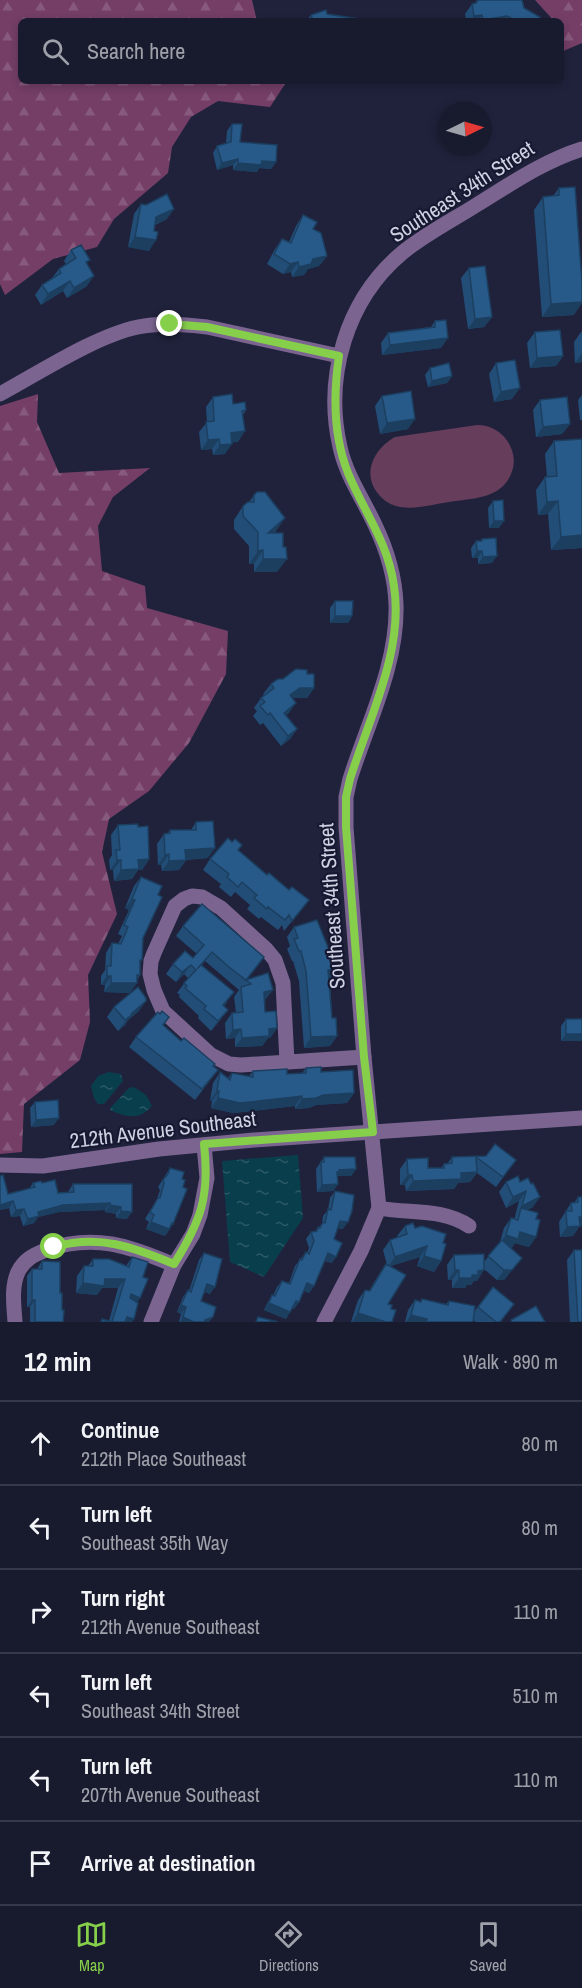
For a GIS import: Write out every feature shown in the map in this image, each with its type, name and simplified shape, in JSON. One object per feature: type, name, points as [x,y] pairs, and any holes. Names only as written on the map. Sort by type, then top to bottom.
[{"type":"street","name":"Southeast 34th Street","points":[[324,1322],[361,1251],[379,1208],[364,1057],[346,827],[346,797],[390,657],[396,605],[390,566],[383,543],[349,473],[340,448],[334,402],[339,356],[358,309],[373,285],[401,254],[421,239],[538,167],[582,149]]},
{"type":"street","points":[[0,394],[119,332],[151,324],[207,327],[339,356]]},
{"type":"street","points":[[287,1062],[283,983],[275,960],[259,942],[211,901],[192,896],[184,899],[175,906],[151,961],[150,974],[163,1011],[211,1055],[229,1064],[241,1065],[364,1057]]},
{"type":"street","name":"212th Avenue Southeast","points":[[0,1165],[44,1166],[204,1144],[582,1118]]},
{"type":"street","points":[[152,1322],[174,1264],[193,1234],[202,1206],[207,1178],[204,1144]]},
{"type":"street","points":[[379,1208],[443,1214],[454,1217],[469,1226]]},
{"type":"street","points":[[15,1322],[14,1289],[18,1271],[32,1255],[66,1244],[111,1242],[174,1264]]},
{"type":"shaded area","points":[[477,425],[491,427],[499,432],[512,451],[514,465],[509,478],[496,491],[479,498],[405,508],[389,503],[375,490],[370,473],[372,464],[375,456],[387,442],[395,437]]},
{"type":"green space","points":[[0,0],[252,0],[256,18],[18,18],[18,84],[285,84],[270,107],[218,101],[191,117],[172,147],[168,173],[114,219],[97,247],[53,259],[5,295],[0,284]]},
{"type":"green space","points":[[535,0],[582,0],[582,43],[564,51],[564,18],[551,18]]},
{"type":"green space","points":[[38,394],[37,422],[59,473],[150,468],[113,497],[98,526],[102,571],[145,586],[147,608],[228,631],[226,674],[189,743],[149,791],[109,819],[102,852],[117,914],[88,975],[90,1022],[80,1060],[24,1104],[22,1152],[0,1154],[0,406]]},
{"type":"water","points":[[109,1072],[121,1074],[123,1081],[104,1104],[98,1104],[91,1086],[98,1076]]},
{"type":"water","points":[[134,1087],[146,1095],[152,1106],[147,1111],[132,1116],[110,1110],[129,1088]]},
{"type":"water","points":[[298,1155],[303,1218],[264,1277],[230,1262],[222,1161]]},
{"type":"building","points":[[478,0],[522,0],[524,8],[540,17],[483,18],[482,15],[474,16],[472,4]]},
{"type":"building","points":[[326,10],[327,14],[353,18],[312,18],[311,15]]},
{"type":"building","points":[[232,124],[242,124],[240,142],[277,145],[276,162],[262,161],[261,165],[238,163],[238,159],[222,163],[217,146],[231,142]]},
{"type":"building","points":[[575,187],[582,302],[551,304],[543,197],[559,195],[559,188]]},
{"type":"building","points":[[167,194],[174,209],[156,217],[154,231],[158,232],[156,240],[135,237],[141,204],[146,205]]},
{"type":"building","points":[[303,215],[317,222],[313,229],[321,233],[327,256],[313,259],[311,264],[299,267],[298,262],[290,264],[274,254],[282,239],[291,243]]},
{"type":"building","points":[[81,245],[90,260],[86,262],[94,276],[74,288],[70,281],[48,294],[42,285],[61,273],[59,269],[76,258],[71,250]]},
{"type":"building","points":[[485,266],[492,317],[475,319],[469,268]]},
{"type":"building","points":[[446,320],[448,338],[390,345],[388,333],[435,327],[435,321]]},
{"type":"building","points":[[560,330],[563,356],[537,358],[535,332]]},
{"type":"building","points":[[515,360],[520,388],[501,392],[496,363]]},
{"type":"building","points":[[449,363],[452,376],[432,381],[430,368]]},
{"type":"building","points":[[411,391],[415,419],[387,423],[382,396]]},
{"type":"building","points":[[232,394],[233,404],[245,402],[246,410],[242,411],[245,431],[231,433],[232,444],[220,445],[219,439],[208,440],[206,422],[214,421],[213,397]]},
{"type":"building","points":[[567,397],[570,424],[543,427],[540,400]]},
{"type":"building","points":[[582,439],[582,535],[561,537],[558,501],[547,502],[545,477],[557,476],[554,441]]},
{"type":"building","points":[[257,492],[265,492],[285,518],[268,533],[283,533],[283,547],[286,547],[287,559],[263,559],[263,550],[258,551],[258,532],[243,516],[243,506],[248,502],[254,502],[254,495]]},
{"type":"building","points":[[503,500],[504,521],[494,521],[493,501]]},
{"type":"building","points":[[496,538],[497,556],[483,557],[482,551],[477,551],[476,541]]},
{"type":"building","points":[[335,601],[353,601],[352,616],[335,616]]},
{"type":"building","points":[[296,669],[307,670],[307,674],[314,674],[314,688],[300,688],[290,695],[296,703],[284,713],[297,729],[288,736],[270,713],[268,715],[260,706],[265,702],[261,698],[274,688],[271,684],[278,679],[283,679]]},
{"type":"building","points":[[213,821],[215,848],[185,850],[186,860],[169,861],[169,854],[165,855],[164,834],[170,833],[170,830],[196,830],[196,822]]},
{"type":"building","points":[[138,824],[138,827],[148,826],[149,859],[138,860],[139,869],[121,870],[121,860],[117,860],[116,850],[120,850],[118,825]]},
{"type":"building","points":[[228,838],[232,842],[235,839],[242,845],[238,850],[267,875],[269,873],[289,890],[292,887],[309,900],[292,921],[289,915],[285,920],[268,907],[267,909],[254,898],[257,895],[242,882],[238,887],[227,877],[229,874],[210,859]]},
{"type":"building","points":[[141,877],[162,886],[158,895],[162,897],[143,938],[140,975],[137,975],[137,983],[111,983],[111,976],[107,976],[107,966],[111,966],[112,943],[121,944],[128,927],[124,925],[135,900],[132,899]]},
{"type":"building","points":[[202,904],[264,957],[246,980],[268,973],[273,990],[264,992],[265,1012],[276,1011],[277,1028],[269,1029],[269,1036],[242,1038],[241,1029],[233,1030],[232,1013],[243,1012],[241,987],[251,984],[229,967],[212,952],[197,969],[201,965],[234,992],[223,1005],[228,1010],[218,1021],[204,1009],[206,1006],[185,988],[187,986],[184,983],[196,970],[191,965],[182,972],[173,964],[185,951],[193,958],[204,945],[183,926]]},
{"type":"building","points":[[317,920],[329,950],[331,949],[332,956],[334,955],[337,969],[328,970],[332,1018],[336,1018],[337,1036],[311,1037],[306,971],[301,951],[294,939],[298,938],[294,927]]},
{"type":"building","points":[[138,987],[146,1001],[125,1020],[114,1007]]},
{"type":"building","points":[[162,1011],[169,1017],[163,1025],[181,1041],[184,1038],[215,1064],[213,1066],[218,1070],[202,1089],[136,1037],[158,1012],[160,1014]]},
{"type":"building","points":[[566,1019],[582,1019],[582,1034],[566,1034]]},
{"type":"building","points":[[321,1067],[321,1072],[353,1070],[354,1093],[240,1103],[218,1098],[220,1072],[230,1080],[232,1073],[253,1077],[253,1071],[287,1069],[287,1074],[306,1073],[306,1068]]},
{"type":"building","points":[[58,1100],[59,1118],[36,1120],[35,1102]]},
{"type":"building","points":[[495,1144],[516,1160],[503,1177],[476,1157],[477,1172],[461,1173],[461,1179],[413,1181],[412,1175],[408,1175],[407,1159],[428,1158],[428,1168],[444,1168],[444,1164],[452,1163],[452,1157],[486,1156]]},
{"type":"building","points":[[324,1157],[355,1157],[356,1169],[339,1170],[337,1172],[338,1184],[322,1185],[321,1162],[324,1162]]},
{"type":"building","points":[[170,1168],[184,1172],[183,1187],[187,1189],[169,1229],[151,1222],[154,1215],[150,1212],[160,1198],[163,1180]]},
{"type":"building","points":[[3,1175],[8,1194],[35,1187],[33,1183],[41,1181],[42,1183],[55,1180],[58,1193],[74,1192],[73,1184],[132,1184],[132,1212],[121,1211],[121,1207],[110,1205],[110,1203],[63,1205],[38,1212],[39,1216],[28,1219],[24,1209],[16,1210],[13,1201],[0,1205],[0,1176]]},
{"type":"building","points":[[518,1176],[520,1182],[528,1178],[540,1197],[522,1206],[526,1191],[513,1197],[506,1182]]},
{"type":"building","points":[[335,1191],[354,1195],[348,1222],[340,1221],[334,1239],[342,1243],[336,1257],[328,1253],[314,1286],[307,1283],[299,1302],[296,1301],[290,1312],[269,1303],[282,1281],[290,1284],[300,1259],[302,1260],[306,1252],[309,1254],[314,1241],[311,1232],[317,1231],[323,1222],[325,1223],[328,1209],[331,1210]]},
{"type":"building","points":[[578,1197],[582,1197],[580,1226],[567,1227],[566,1211],[572,1211],[571,1203],[578,1202]]},
{"type":"building","points":[[521,1208],[538,1213],[536,1219],[540,1220],[536,1237],[520,1232],[518,1239],[506,1235],[511,1218],[518,1220]]},
{"type":"building","points":[[413,1223],[415,1228],[422,1226],[446,1234],[443,1243],[446,1244],[441,1261],[424,1256],[427,1246],[395,1257],[390,1240],[407,1234],[405,1226]]},
{"type":"building","points":[[502,1240],[522,1258],[512,1270],[504,1270],[488,1256]]},
{"type":"building","points":[[574,1250],[582,1250],[582,1322],[578,1322]]},
{"type":"building","points":[[204,1253],[222,1259],[215,1287],[207,1284],[201,1301],[216,1307],[213,1317],[204,1322],[194,1322],[183,1317],[186,1307],[181,1305],[188,1290],[191,1292]]},
{"type":"building","points":[[484,1254],[484,1270],[478,1271],[478,1275],[472,1275],[472,1278],[459,1278],[459,1270],[455,1270],[454,1255]]},
{"type":"building","points":[[132,1257],[148,1262],[143,1277],[148,1279],[140,1298],[131,1294],[130,1298],[138,1303],[134,1319],[127,1317],[125,1322],[112,1322],[125,1279],[105,1279],[104,1286],[83,1283],[84,1266],[93,1266],[93,1259],[109,1259],[129,1267]]},
{"type":"building","points":[[42,1261],[60,1262],[63,1322],[35,1322],[32,1269],[42,1269]]},
{"type":"building","points":[[386,1264],[406,1275],[388,1304],[392,1305],[391,1309],[396,1310],[392,1322],[358,1313],[365,1290],[370,1291]]},
{"type":"building","points":[[493,1287],[514,1304],[500,1322],[496,1322],[478,1307]]},
{"type":"building","points":[[422,1299],[448,1305],[449,1301],[475,1306],[473,1322],[426,1322],[427,1319],[411,1315],[415,1300],[421,1302]]},
{"type":"building","points":[[536,1306],[545,1322],[512,1322],[511,1320]]},
{"type":"building","points":[[258,1317],[278,1322],[256,1322]]},
{"type":"route","points":[[54,1247],[80,1242],[111,1242],[174,1264],[193,1234],[205,1197],[207,1178],[204,1144],[373,1132],[364,1057],[345,811],[350,779],[390,657],[396,605],[390,566],[383,543],[360,498],[340,448],[334,402],[339,356],[207,327],[170,324]]}]
